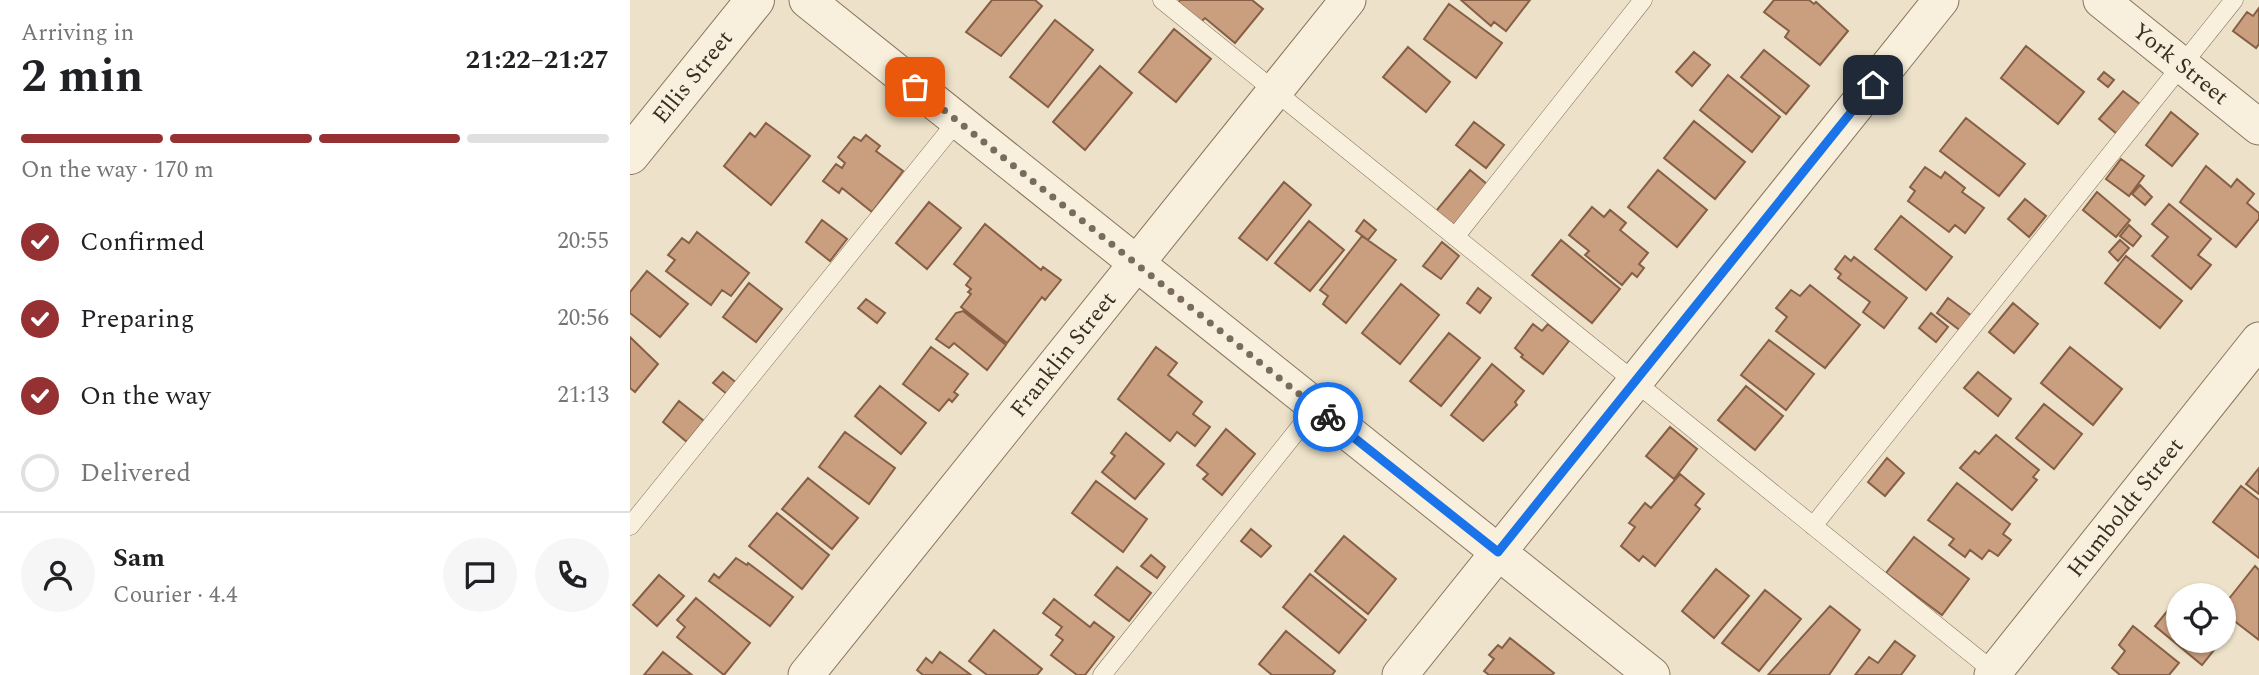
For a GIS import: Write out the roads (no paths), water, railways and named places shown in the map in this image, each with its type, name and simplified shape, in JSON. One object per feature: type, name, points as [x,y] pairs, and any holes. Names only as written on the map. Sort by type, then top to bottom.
[{"type":"street","name":"Ellis Street","points":[[630,155],[755,0]]},
{"type":"street","points":[[807,0],[1652,675]]},
{"type":"street","name":"Franklin Street","points":[[806,675],[1348,0]]},
{"type":"street","points":[[1400,675],[1941,0]]},
{"type":"street","name":"York Street","points":[[2101,0],[2259,127]]},
{"type":"street","name":"Humboldt Street","points":[[1995,674],[2259,340]]},
{"type":"lane","points":[[1162,0],[1995,674]]},
{"type":"lane","points":[[1455,237],[1643,0]]},
{"type":"lane","points":[[1813,526],[2234,0]]},
{"type":"lane","points":[[630,526],[958,120]]},
{"type":"lane","points":[[1102,675],[1316,407]]}]
